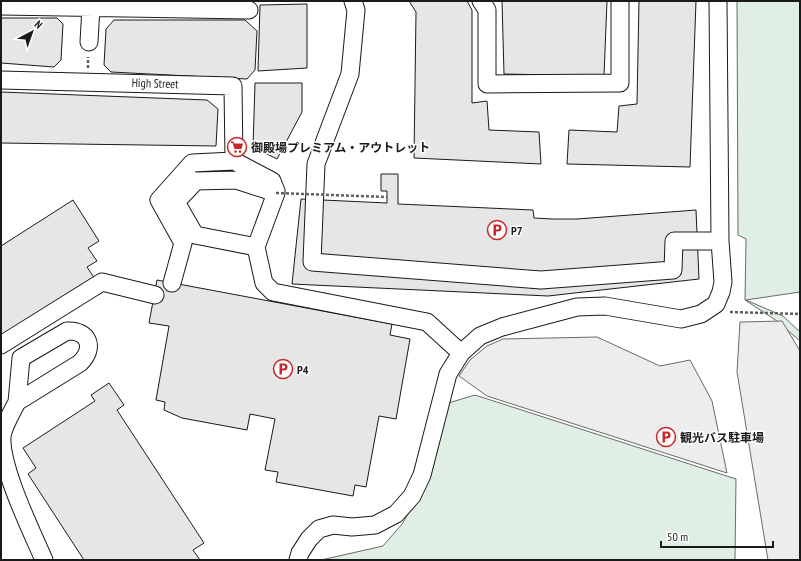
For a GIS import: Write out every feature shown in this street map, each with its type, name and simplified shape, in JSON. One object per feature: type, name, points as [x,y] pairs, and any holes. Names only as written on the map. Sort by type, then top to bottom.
[{"type":"street","points":[[353,1],[356,10],[350,74],[316,164],[312,262],[542,280],[673,270],[674,241],[720,241]]},
{"type":"street","points":[[481,1],[487,10],[487,84],[620,83],[620,1]]},
{"type":"street","points":[[298,560],[300,553],[309,539],[319,529],[333,525],[352,527],[375,525],[396,514],[412,496],[422,475],[448,374],[461,352],[480,336],[502,327],[577,307],[604,306],[633,309],[681,319],[701,314],[716,304],[723,282],[720,241],[718,1]]},
{"type":"street","points":[[1,6],[249,10]]},
{"type":"street","points":[[89,42],[91,7]]},
{"type":"street","name":"High Street","points":[[1,80],[87,81],[233,86],[234,161]]},
{"type":"street","points":[[172,283],[183,243],[159,200],[192,163],[234,161],[272,181],[276,193],[256,247],[264,283],[273,292],[427,322],[461,352]]},
{"type":"street","points":[[256,247],[195,234],[176,202],[196,181],[236,180],[276,193]]},
{"type":"street","points":[[1,345],[102,282],[155,295]]},
{"type":"street","points":[[17,402],[80,363],[86,357],[89,351],[88,343],[84,334],[76,331],[67,331],[21,358],[17,402],[2,434],[2,450],[7,471],[44,560]]},
{"type":"path","points":[[87,81],[89,42]]},
{"type":"path","points":[[276,193],[387,197]]},
{"type":"path","points":[[716,304],[728,312],[736,313],[800,314]]},
{"type":"green space","points":[[737,1],[800,1],[800,292],[746,300],[783,316],[800,332],[800,341],[777,321],[745,300],[746,239],[738,235]]},
{"type":"green space","points":[[475,395],[736,479],[735,560],[321,560],[383,546],[402,524],[421,493],[445,404]]},
{"type":"shaded area","points":[[782,321],[800,351],[800,560],[768,560],[737,372],[740,322]]},
{"type":"shaded area","name":"観光バス駐車場","points":[[597,337],[660,366],[690,360],[712,401],[727,473],[487,396],[459,376],[470,360],[487,346],[503,339]]},
{"type":"building","points":[[409,1],[467,1],[472,10],[472,103],[487,101],[489,130],[539,132],[541,164],[414,158],[416,12]]},
{"type":"building","points":[[502,1],[607,1],[604,76],[504,74]]},
{"type":"building","points":[[639,1],[696,1],[690,167],[567,164],[569,130],[617,132],[619,106],[637,104]]},
{"type":"building","points":[[307,4],[307,68],[258,71],[260,5]]},
{"type":"building","points":[[1,18],[57,18],[63,24],[61,60],[54,67],[1,63]]},
{"type":"building","points":[[114,20],[245,20],[257,31],[255,70],[247,79],[111,72],[104,65],[106,29]]},
{"type":"building","points":[[255,83],[302,83],[302,112],[277,159],[253,147]]},
{"type":"building","points":[[1,92],[207,100],[218,109],[216,146],[1,143]]},
{"type":"building","name":"P7","points":[[381,174],[398,174],[398,204],[533,210],[534,218],[552,219],[577,219],[696,210],[699,279],[548,296],[292,284],[301,199],[387,203],[387,191],[381,191]]},
{"type":"building","points":[[73,200],[99,241],[88,248],[97,261],[87,267],[95,279],[1,338],[1,246]]},
{"type":"building","name":"P4","points":[[157,280],[392,324],[390,335],[410,339],[396,419],[379,416],[366,487],[355,485],[353,496],[276,482],[278,472],[265,470],[275,419],[250,414],[247,430],[182,418],[164,410],[165,402],[156,400],[169,326],[149,323]]},
{"type":"building","points":[[109,383],[124,405],[117,410],[204,543],[193,550],[200,560],[84,560],[28,474],[36,468],[23,448],[95,401],[91,395]]},
{"type":"place","name":"御殿場プレミアム・アウトレット","points":[[237,147]]},
{"type":"place","name":"P7","points":[[497,230]]},
{"type":"place","name":"P4","points":[[283,369]]},
{"type":"place","name":"観光バス駐車場","points":[[666,437]]}]
